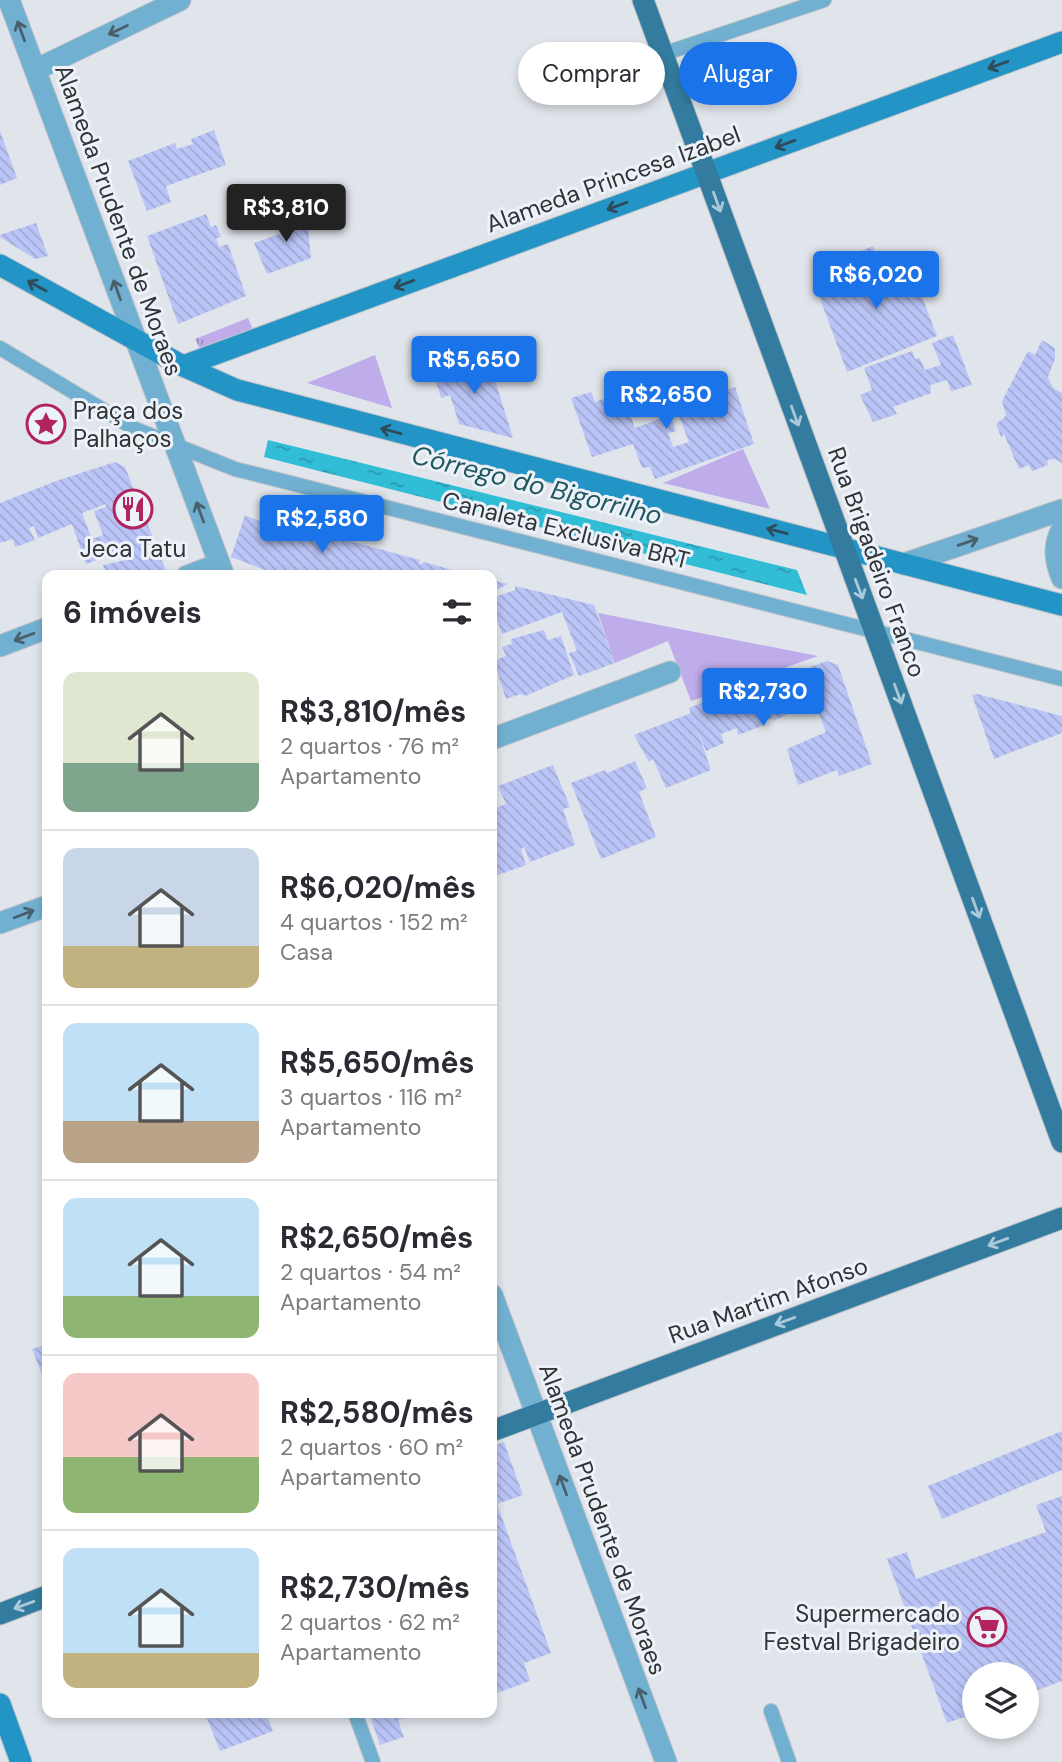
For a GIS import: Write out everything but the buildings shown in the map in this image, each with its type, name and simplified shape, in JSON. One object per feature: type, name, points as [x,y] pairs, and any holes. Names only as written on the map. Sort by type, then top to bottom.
[{"type":"main road","name":"Rua Brigadeiro Franco","points":[[643,0],[659,42]]},
{"type":"main road","name":"Rua Brigadeiro Franco","points":[[665,60],[1062,1142]]},
{"type":"main road","name":"Rua Martim Afonso","points":[[497,1429],[1062,1218]]},
{"type":"main road","points":[[0,1614],[42,1598]]},
{"type":"street","name":"Alameda Prudente de Moraes","points":[[9,0],[221,570]]},
{"type":"street","points":[[35,70],[180,0]]},
{"type":"street","name":"Alameda Princesa Izabel","points":[[183,366],[1062,41]]},
{"type":"street","points":[[0,264],[183,366],[212,380],[265,398],[1062,605]]},
{"type":"street","points":[[904,564],[1062,510]]},
{"type":"street","points":[[1062,529],[1055,549],[1062,578]]},
{"type":"street","points":[[0,646],[42,630]]},
{"type":"street","points":[[497,737],[670,672]]},
{"type":"street","points":[[0,923],[42,908]]},
{"type":"street","name":"Alameda Prudente de Moraes","points":[[497,1309],[666,1762]]},
{"type":"street","points":[[0,1704],[22,1762]]},
{"type":"lane","points":[[665,53],[824,0]]},
{"type":"lane","name":"Canaleta Exclusiva BRT","points":[[0,348],[135,429],[247,472],[1062,679]]},
{"type":"lane","points":[[771,1711],[789,1762]]},
{"type":"lane","points":[[357,1718],[373,1762]]},
{"type":"green space","points":[[248,318],[253,330],[200,349],[195,339]]},
{"type":"green space","points":[[375,355],[392,408],[307,383]]},
{"type":"green space","points":[[743,449],[770,509],[663,483]]},
{"type":"green space","points":[[598,613],[818,656],[691,701],[668,641],[615,663]]},
{"type":"water","points":[[268,440],[797,570],[807,595],[264,457]]},
{"type":"place","name":"Praça dos Palhaços","points":[[46,424]]},
{"type":"place","name":"Jeca Tatu","points":[[133,509]]},
{"type":"place","name":"Supermercado Festval Brigadeiro","points":[[987,1627]]},
{"type":"water label","name":"Córrego do Bigorrilho","points":[[537,485]]}]
